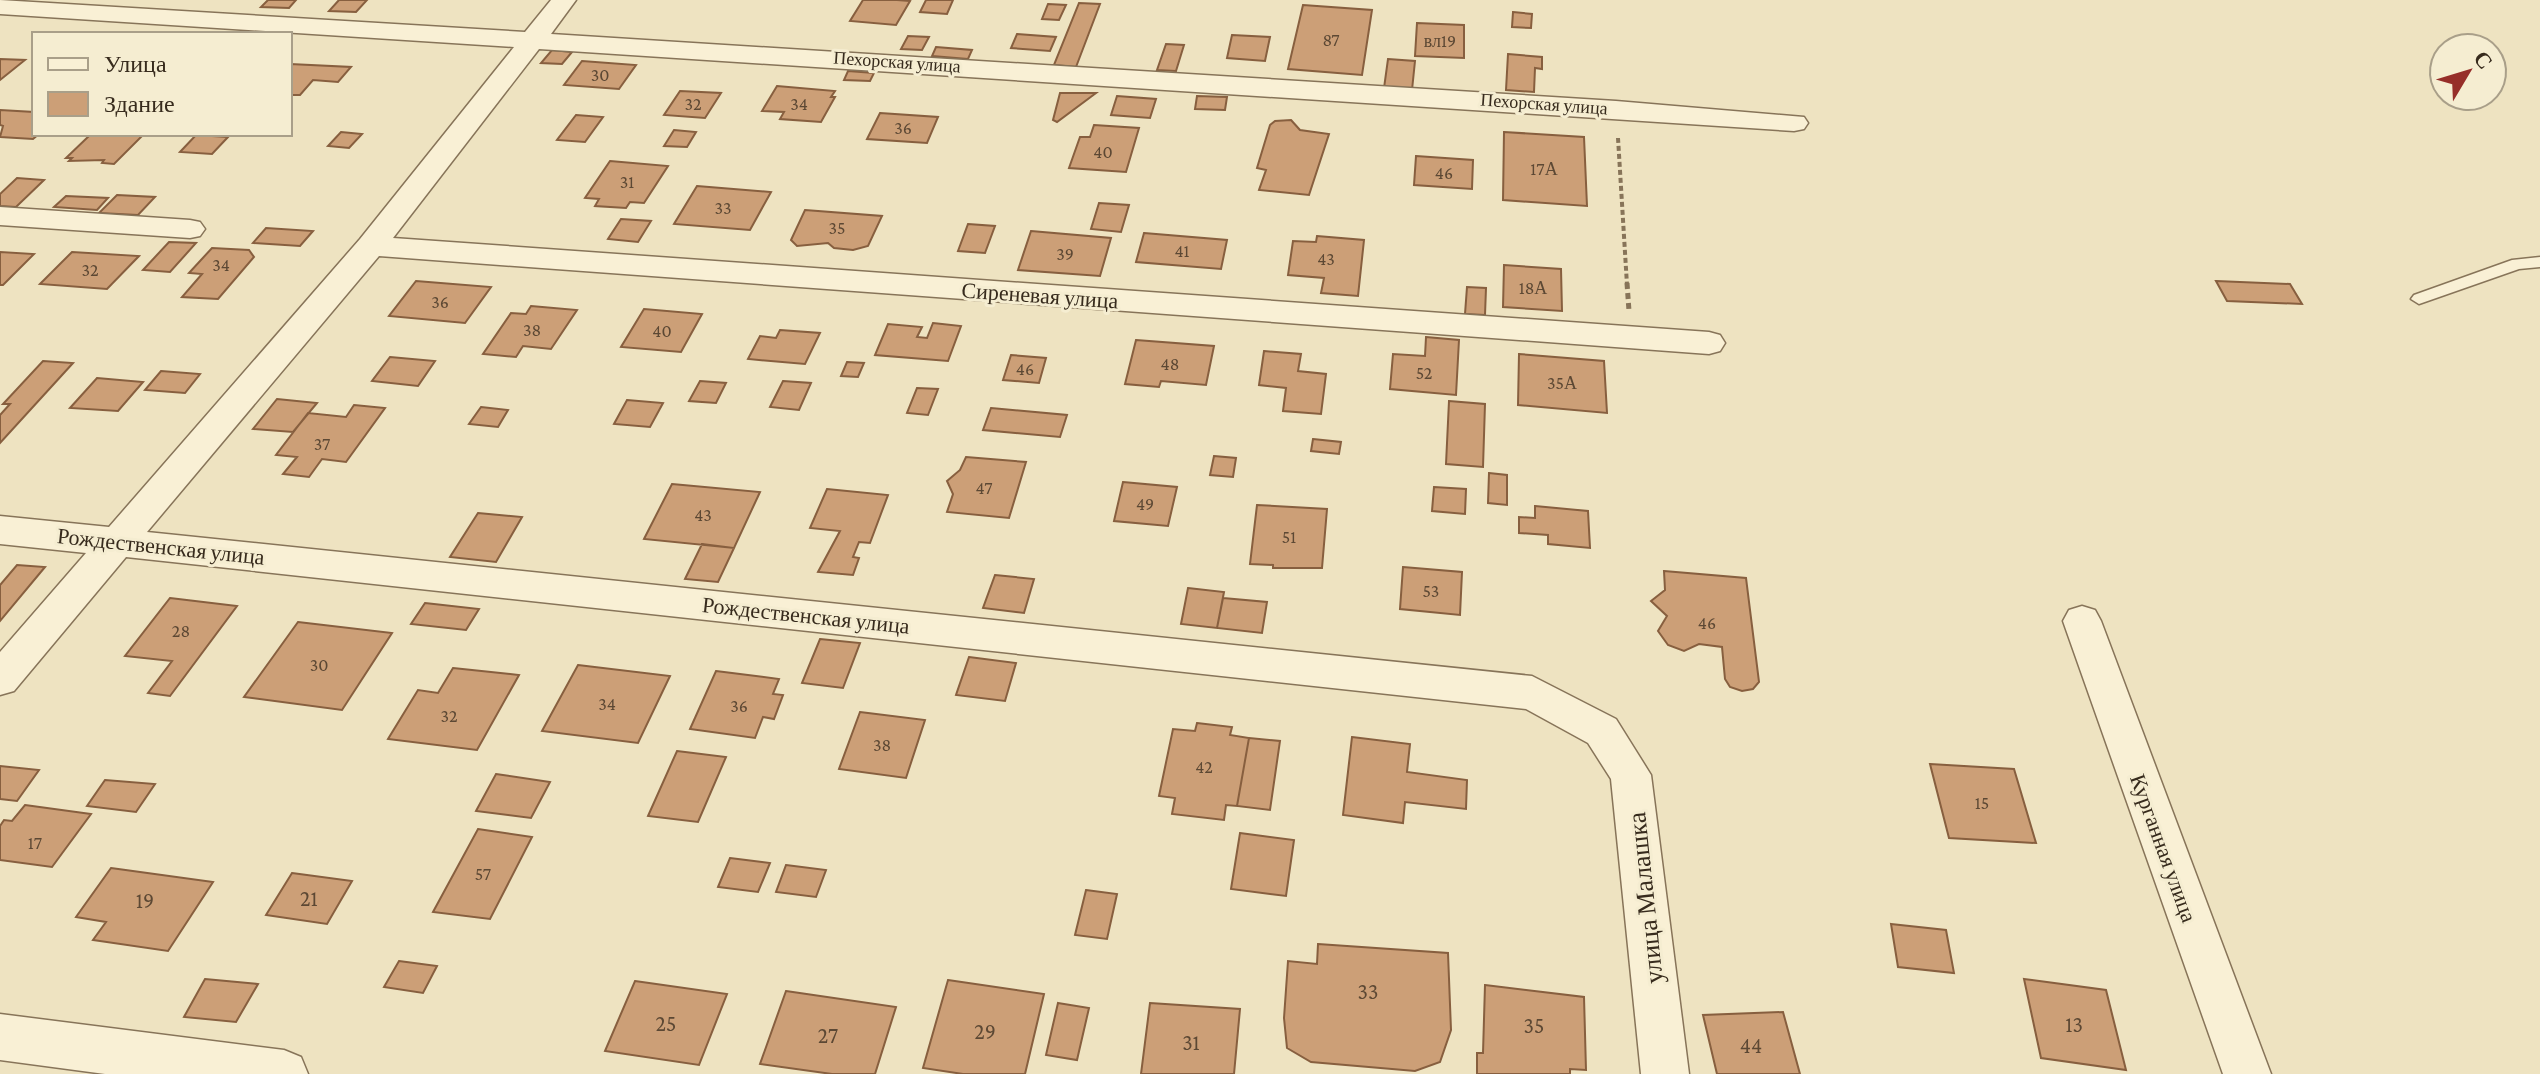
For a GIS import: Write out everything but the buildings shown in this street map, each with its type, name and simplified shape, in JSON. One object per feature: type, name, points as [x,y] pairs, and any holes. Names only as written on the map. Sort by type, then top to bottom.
[{"type":"street","points":[[0,679],[371,246],[564,0]]},
{"type":"street","name":"Пехорская улица","points":[[0,7],[1616,109],[1794,123]]},
{"type":"street","points":[[0,216],[190,229]]},
{"type":"street","name":"Сиреневая улица","points":[[371,246],[1709,343]]},
{"type":"street","name":"Рождественская улица","points":[[0,530],[117,540],[1532,693],[1602,731]]},
{"type":"street","name":"Курганная улица","points":[[2082,621],[2247,1074]]},
{"type":"street","name":"улица Малашка","points":[[1602,731],[1631,775],[1665,1074]]},
{"type":"street","points":[[0,1037],[284,1074]]},
{"type":"lane","points":[[2419,299],[2517,264],[2540,262]]},
{"type":"path","points":[[1616,109],[1631,338]]}]
